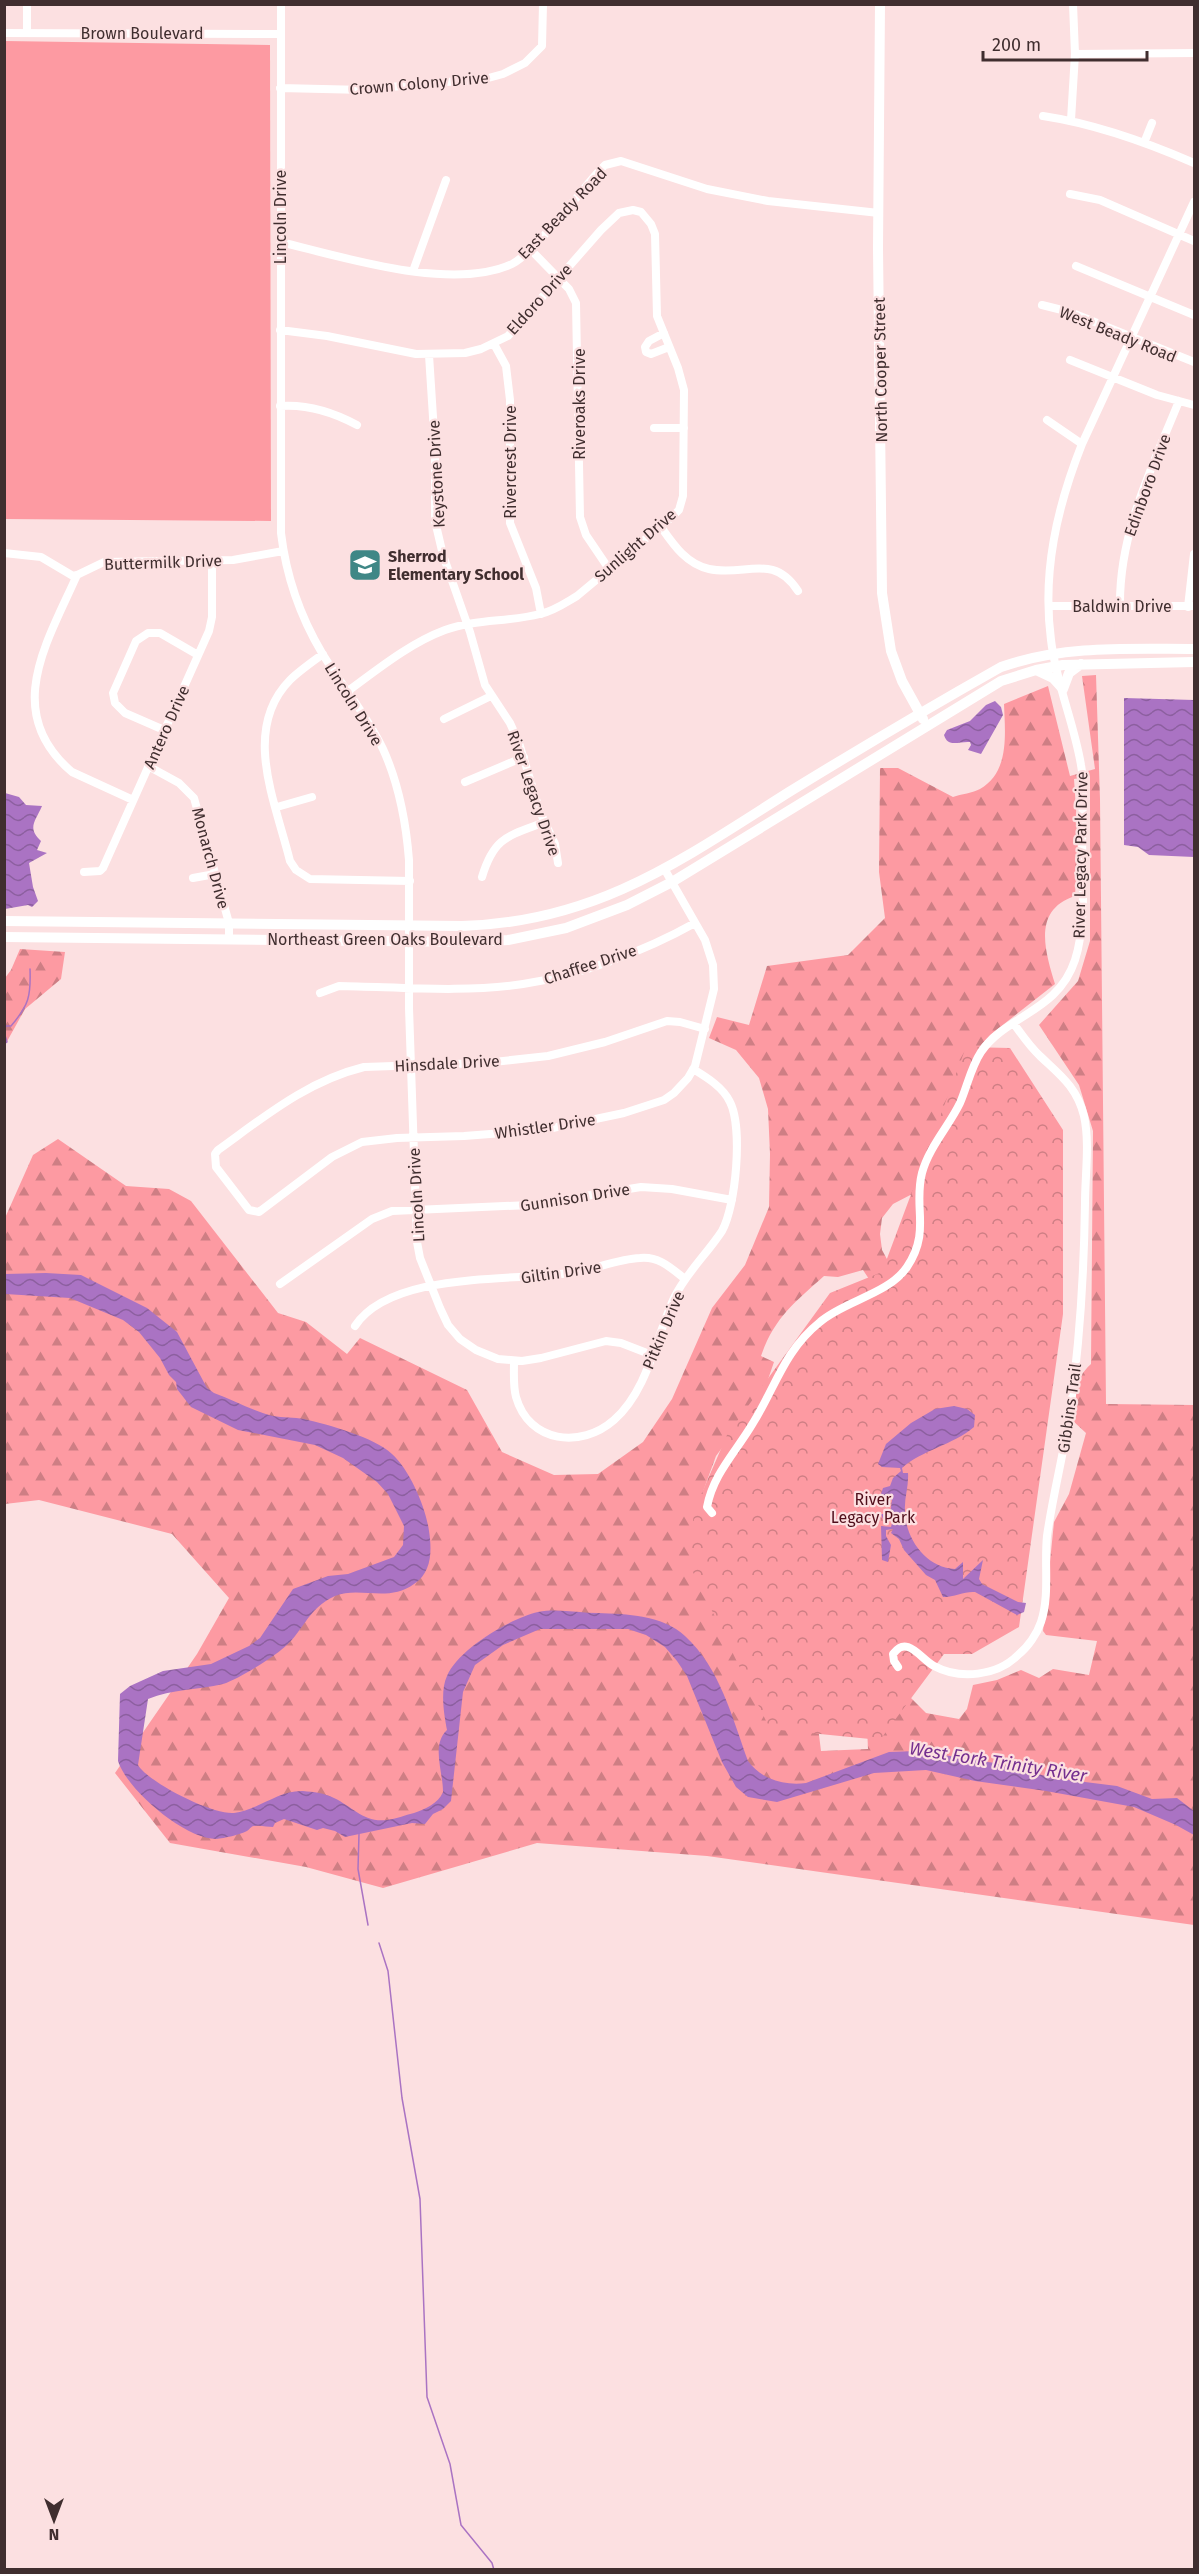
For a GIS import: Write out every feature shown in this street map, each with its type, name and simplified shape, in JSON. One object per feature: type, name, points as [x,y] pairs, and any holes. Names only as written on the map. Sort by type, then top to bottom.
[{"type":"main road","name":"North Cooper Street","points":[[880,4],[879,213],[883,602],[891,651],[902,681],[927,727]]},
{"type":"main road","name":"Northeast Green Oaks Boulevard","points":[[4,921],[490,926],[534,920],[609,896],[665,870],[825,771],[1001,667],[1053,653],[1088,649],[1194,649]]},
{"type":"main road","name":"Northeast Green Oaks Boulevard","points":[[4,938],[475,942],[535,935],[601,916],[672,882],[1002,681],[1056,665],[1194,662]]},
{"type":"main road","points":[[1036,670],[1053,678],[1063,689],[1069,673],[1083,663]]},
{"type":"main road","points":[[825,771],[833,784]]},
{"type":"street","points":[[27,4],[27,33]]},
{"type":"street","name":"Lincoln Drive","points":[[280,4],[279,513],[283,551],[299,607],[323,654],[372,728],[391,772],[406,829],[411,926],[410,1065],[420,1258],[448,1325],[460,1339],[489,1356],[514,1361],[542,1358],[606,1341],[621,1343],[652,1355]]},
{"type":"street","name":"Crown Colony Drive","points":[[280,88],[365,90],[481,80],[503,74],[525,63],[542,46],[543,4]]},
{"type":"street","points":[[1071,120],[1075,54],[1073,4]]},
{"type":"street","name":"Brown Boulevard","points":[[4,33],[280,34]]},
{"type":"street","points":[[1075,54],[1194,52]]},
{"type":"street","points":[[1043,116],[1071,120],[1144,143],[1194,163]]},
{"type":"street","points":[[1144,143],[1152,123]]},
{"type":"street","name":"East Beady Road","points":[[280,242],[413,271],[465,274],[490,270],[514,263],[530,249],[605,165],[621,161],[717,191],[797,205],[879,213]]},
{"type":"street","points":[[413,271],[446,180]]},
{"type":"street","points":[[1070,194],[1100,200],[1194,241]]},
{"type":"street","name":"River Legacy Park Drive","points":[[712,1513],[707,1507],[710,1488],[754,1421],[785,1359],[821,1320],[887,1284],[904,1272],[916,1253],[921,1234],[922,1174],[929,1156],[959,1105],[980,1053],[992,1039],[1049,999],[1064,983],[1075,962],[1081,932],[1082,770],[1053,653],[1049,583],[1057,517],[1082,444],[1194,202]]},
{"type":"street","name":"Eldoro Drive","points":[[280,330],[429,355],[465,353],[494,344],[508,336],[619,213],[639,212]]},
{"type":"street","name":"Sunlight Drive","points":[[348,691],[423,640],[445,630],[541,614],[559,607],[577,596],[679,510],[683,496],[684,390],[656,312],[655,234],[651,224],[639,212]]},
{"type":"street","name":"Riveroaks Drive","points":[[530,249],[574,297],[578,314],[580,516],[586,534],[609,568]]},
{"type":"street","points":[[1076,266],[1194,315]]},
{"type":"street","name":"West Beady Road","points":[[1042,305],[1070,312],[1194,362]]},
{"type":"street","points":[[664,333],[649,341],[645,347],[646,352],[651,354],[669,347]]},
{"type":"street","name":"Rivercrest Drive","points":[[494,344],[506,366],[510,392],[510,523],[537,588],[541,614]]},
{"type":"street","name":"Keystone Drive","points":[[429,355],[435,448],[435,521],[443,555],[466,625]]},
{"type":"street","points":[[1070,360],[1194,405]]},
{"type":"street","name":"Edinboro Drive","points":[[1120,606],[1121,566],[1132,518],[1179,401]]},
{"type":"street","points":[[280,406],[296,405],[313,408],[341,416],[357,425]]},
{"type":"street","points":[[1047,420],[1082,444]]},
{"type":"street","points":[[654,428],[684,428]]},
{"type":"street","points":[[660,527],[680,552],[709,569],[772,569],[786,575],[798,591]]},
{"type":"street","name":"Buttermilk Drive","points":[[77,575],[104,562],[213,561],[283,551]]},
{"type":"street","points":[[4,553],[41,557],[73,576],[77,575],[36,670],[33,698],[35,709],[45,739],[51,751],[63,765],[72,772],[133,800]]},
{"type":"street","points":[[1191,607],[1194,554]]},
{"type":"street","name":"Antero Drive","points":[[84,872],[100,871],[103,868],[198,655],[212,617],[213,561]]},
{"type":"street","name":"Baldwin Drive","points":[[1049,606],[1191,607]]},
{"type":"street","name":"River Legacy Drive","points":[[466,625],[485,685],[510,723],[524,757],[545,822],[555,844],[558,863]]},
{"type":"street","points":[[164,730],[125,713],[114,703],[113,693],[136,641],[148,633],[160,633],[198,655]]},
{"type":"street","points":[[323,654],[290,680],[281,691],[270,708],[265,726],[266,765],[290,861],[304,877],[322,881],[410,881]]},
{"type":"street","points":[[444,719],[491,696]]},
{"type":"street","points":[[465,782],[524,757]]},
{"type":"street","name":"Monarch Drive","points":[[148,766],[179,783],[194,798],[229,924],[230,939]]},
{"type":"street","points":[[277,807],[312,797]]},
{"type":"street","points":[[482,877],[490,854],[498,844],[514,834],[545,822]]},
{"type":"street","name":"Whistler Drive","points":[[215,1161],[216,1167],[249,1210],[259,1212],[346,1148],[372,1140],[543,1130],[624,1113],[664,1100],[681,1087],[693,1069],[714,988],[713,965],[705,940],[665,870]]},
{"type":"street","points":[[193,878],[215,874]]},
{"type":"street","name":"Chaffee Drive","points":[[320,993],[339,986],[487,987],[557,978],[650,945],[695,922]]},
{"type":"street","name":"Hinsdale Drive","points":[[215,1161],[215,1154],[218,1150],[270,1112],[330,1077],[364,1067],[484,1063],[548,1056],[605,1042],[667,1021],[705,1029]]},
{"type":"street","name":"Gibbins Trail","points":[[898,1667],[893,1654],[898,1648],[903,1647],[910,1648],[933,1665],[953,1673],[976,1674],[1004,1665],[1017,1657],[1029,1644],[1041,1623],[1044,1606],[1047,1537],[1070,1411],[1077,1348],[1083,1268],[1085,1120],[1077,1093],[1063,1075],[1038,1055],[1014,1024]]},
{"type":"street","name":"Pitkin Drive","points":[[514,1361],[515,1395],[523,1415],[540,1431],[568,1439],[595,1433],[614,1420],[634,1394],[647,1369],[661,1328],[685,1279],[723,1230],[732,1200],[736,1134],[730,1102],[710,1079],[693,1069]]},
{"type":"street","name":"Gunnison Drive","points":[[280,1284],[372,1219],[392,1211],[530,1205],[640,1186],[672,1189],[732,1200]]},
{"type":"street","name":"Giltin Drive","points":[[355,1326],[362,1315],[375,1305],[408,1291],[431,1286],[578,1272],[641,1257],[663,1262],[685,1279]]},
{"type":"green space","points":[[5,41],[270,45],[271,521],[5,519]]},
{"type":"green space","points":[[1096,675],[1100,799],[1106,1404],[1194,1405],[1194,1925],[707,1856],[537,1843],[383,1888],[306,1867],[170,1843],[115,1773],[197,1654],[229,1598],[172,1534],[39,1500],[5,1504],[5,1218],[33,1155],[58,1139],[126,1186],[169,1189],[191,1201],[278,1313],[306,1322],[347,1354],[360,1338],[467,1390],[502,1452],[554,1475],[598,1474],[643,1442],[672,1399],[712,1308],[745,1265],[769,1207],[768,1109],[759,1078],[736,1050],[709,1038],[717,1017],[749,1025],[767,966],[848,955],[885,918],[879,872],[880,768],[898,768],[953,797],[974,792],[990,782],[1001,762],[1005,739],[1004,704],[1048,686],[1070,776],[1095,769],[1082,676]],"holes":[[[1090,776],[1090,941],[1078,981],[1039,1025],[1079,1085],[1093,1131],[1091,1364],[1078,1383],[1074,1398],[1073,1421],[1086,1433],[1069,1494],[1054,1522],[1043,1631],[1046,1635],[1097,1641],[1089,1675],[1053,1669],[1039,1678],[1021,1670],[997,1680],[973,1685],[967,1709],[959,1719],[926,1713],[893,1680],[865,1681],[868,1749],[821,1751],[817,1719],[694,1516],[716,1456],[764,1391],[774,1362],[761,1356],[772,1331],[786,1312],[824,1276],[838,1277],[863,1270],[873,1285],[893,1270],[882,1250],[880,1234],[882,1218],[893,1204],[918,1191],[973,1054],[990,1035],[1055,984],[1046,945],[1047,921],[1052,911],[1061,902],[1075,896],[1078,839],[1074,779]]]},
{"type":"green space","points":[[20,949],[65,952],[61,979],[25,1009],[5,1045],[5,978]]},
{"type":"green space","name":"River Legacy Park","points":[[966,1047],[1010,1048],[1063,1130],[1063,1314],[1019,1627],[972,1654],[944,1654],[880,1740],[770,1729],[689,1564],[694,1511],[727,1435],[830,1293],[882,1272]]},
{"type":"water","points":[[1124,698],[1194,700],[1194,857],[1149,855],[1138,847],[1124,845]]},
{"type":"water","points":[[995,701],[1001,707],[1003,715],[981,754],[968,750],[970,742],[951,743],[946,739],[944,735],[947,730],[970,721],[986,705]]},
{"type":"water","points":[[5,793],[19,797],[26,805],[42,806],[33,828],[41,841],[37,850],[47,853],[29,863],[38,901],[32,907],[28,905],[5,909]]},
{"type":"water","points":[[5,1274],[81,1275],[147,1308],[177,1332],[207,1388],[214,1393],[273,1416],[304,1419],[338,1428],[384,1448],[399,1461],[411,1479],[427,1522],[429,1561],[424,1573],[414,1584],[404,1590],[384,1594],[345,1593],[335,1596],[311,1614],[288,1644],[245,1674],[223,1684],[166,1693],[148,1699],[138,1765],[155,1780],[182,1796],[212,1809],[234,1813],[285,1794],[303,1791],[330,1796],[365,1817],[379,1820],[394,1819],[427,1808],[438,1800],[443,1792],[439,1751],[442,1736],[447,1730],[443,1695],[447,1676],[453,1666],[474,1645],[500,1628],[527,1615],[545,1611],[560,1611],[644,1617],[666,1624],[685,1636],[697,1649],[716,1678],[748,1761],[759,1772],[774,1780],[806,1783],[889,1752],[918,1751],[1001,1764],[1053,1778],[1117,1786],[1152,1799],[1177,1798],[1194,1811],[1194,1835],[1134,1807],[975,1781],[926,1770],[874,1773],[777,1802],[748,1797],[736,1787],[722,1762],[687,1676],[677,1661],[665,1647],[646,1635],[628,1629],[540,1629],[503,1645],[475,1665],[463,1692],[451,1801],[443,1809],[433,1814],[425,1824],[412,1823],[345,1837],[335,1831],[323,1828],[317,1830],[284,1819],[275,1823],[273,1827],[254,1826],[240,1834],[216,1839],[189,1831],[159,1811],[124,1773],[118,1761],[120,1694],[130,1686],[163,1671],[211,1664],[249,1646],[260,1638],[293,1589],[328,1576],[348,1574],[394,1557],[403,1545],[404,1526],[388,1494],[377,1482],[343,1458],[315,1445],[238,1430],[191,1407],[177,1389],[176,1382],[169,1375],[160,1358],[139,1332],[123,1320],[70,1298],[5,1294]]},
{"type":"water","points":[[954,1406],[967,1409],[975,1415],[974,1427],[902,1468],[903,1473],[908,1473],[905,1506],[909,1531],[919,1550],[935,1563],[955,1569],[963,1562],[963,1579],[983,1560],[979,1579],[982,1584],[1018,1602],[1026,1603],[1024,1612],[1017,1615],[975,1592],[943,1597],[935,1580],[926,1575],[904,1550],[899,1539],[891,1533],[893,1529],[886,1530],[886,1536],[891,1545],[888,1562],[882,1560],[881,1526],[891,1527],[893,1520],[883,1519],[881,1514],[890,1514],[892,1500],[879,1500],[883,1488],[890,1486],[893,1478],[901,1471],[900,1468],[882,1467],[878,1464],[886,1444],[911,1423],[935,1409]]},
{"type":"waterway","points":[[4,1030],[6,1026],[11,1026],[28,1000],[30,969]]},
{"type":"waterway","points":[[4,1032],[7,1042],[4,1044]]},
{"type":"waterway","points":[[359,1834],[358,1869],[368,1925]]},
{"type":"waterway","points":[[379,1943],[388,1971],[402,2098],[420,2199],[427,2397],[450,2464],[461,2525],[492,2563],[494,2570]]},
{"type":"place","name":"Sherrod Elementary School","points":[[365,565]]},
{"type":"water label","name":"West Fork Trinity River","points":[[998,1762]]}]
